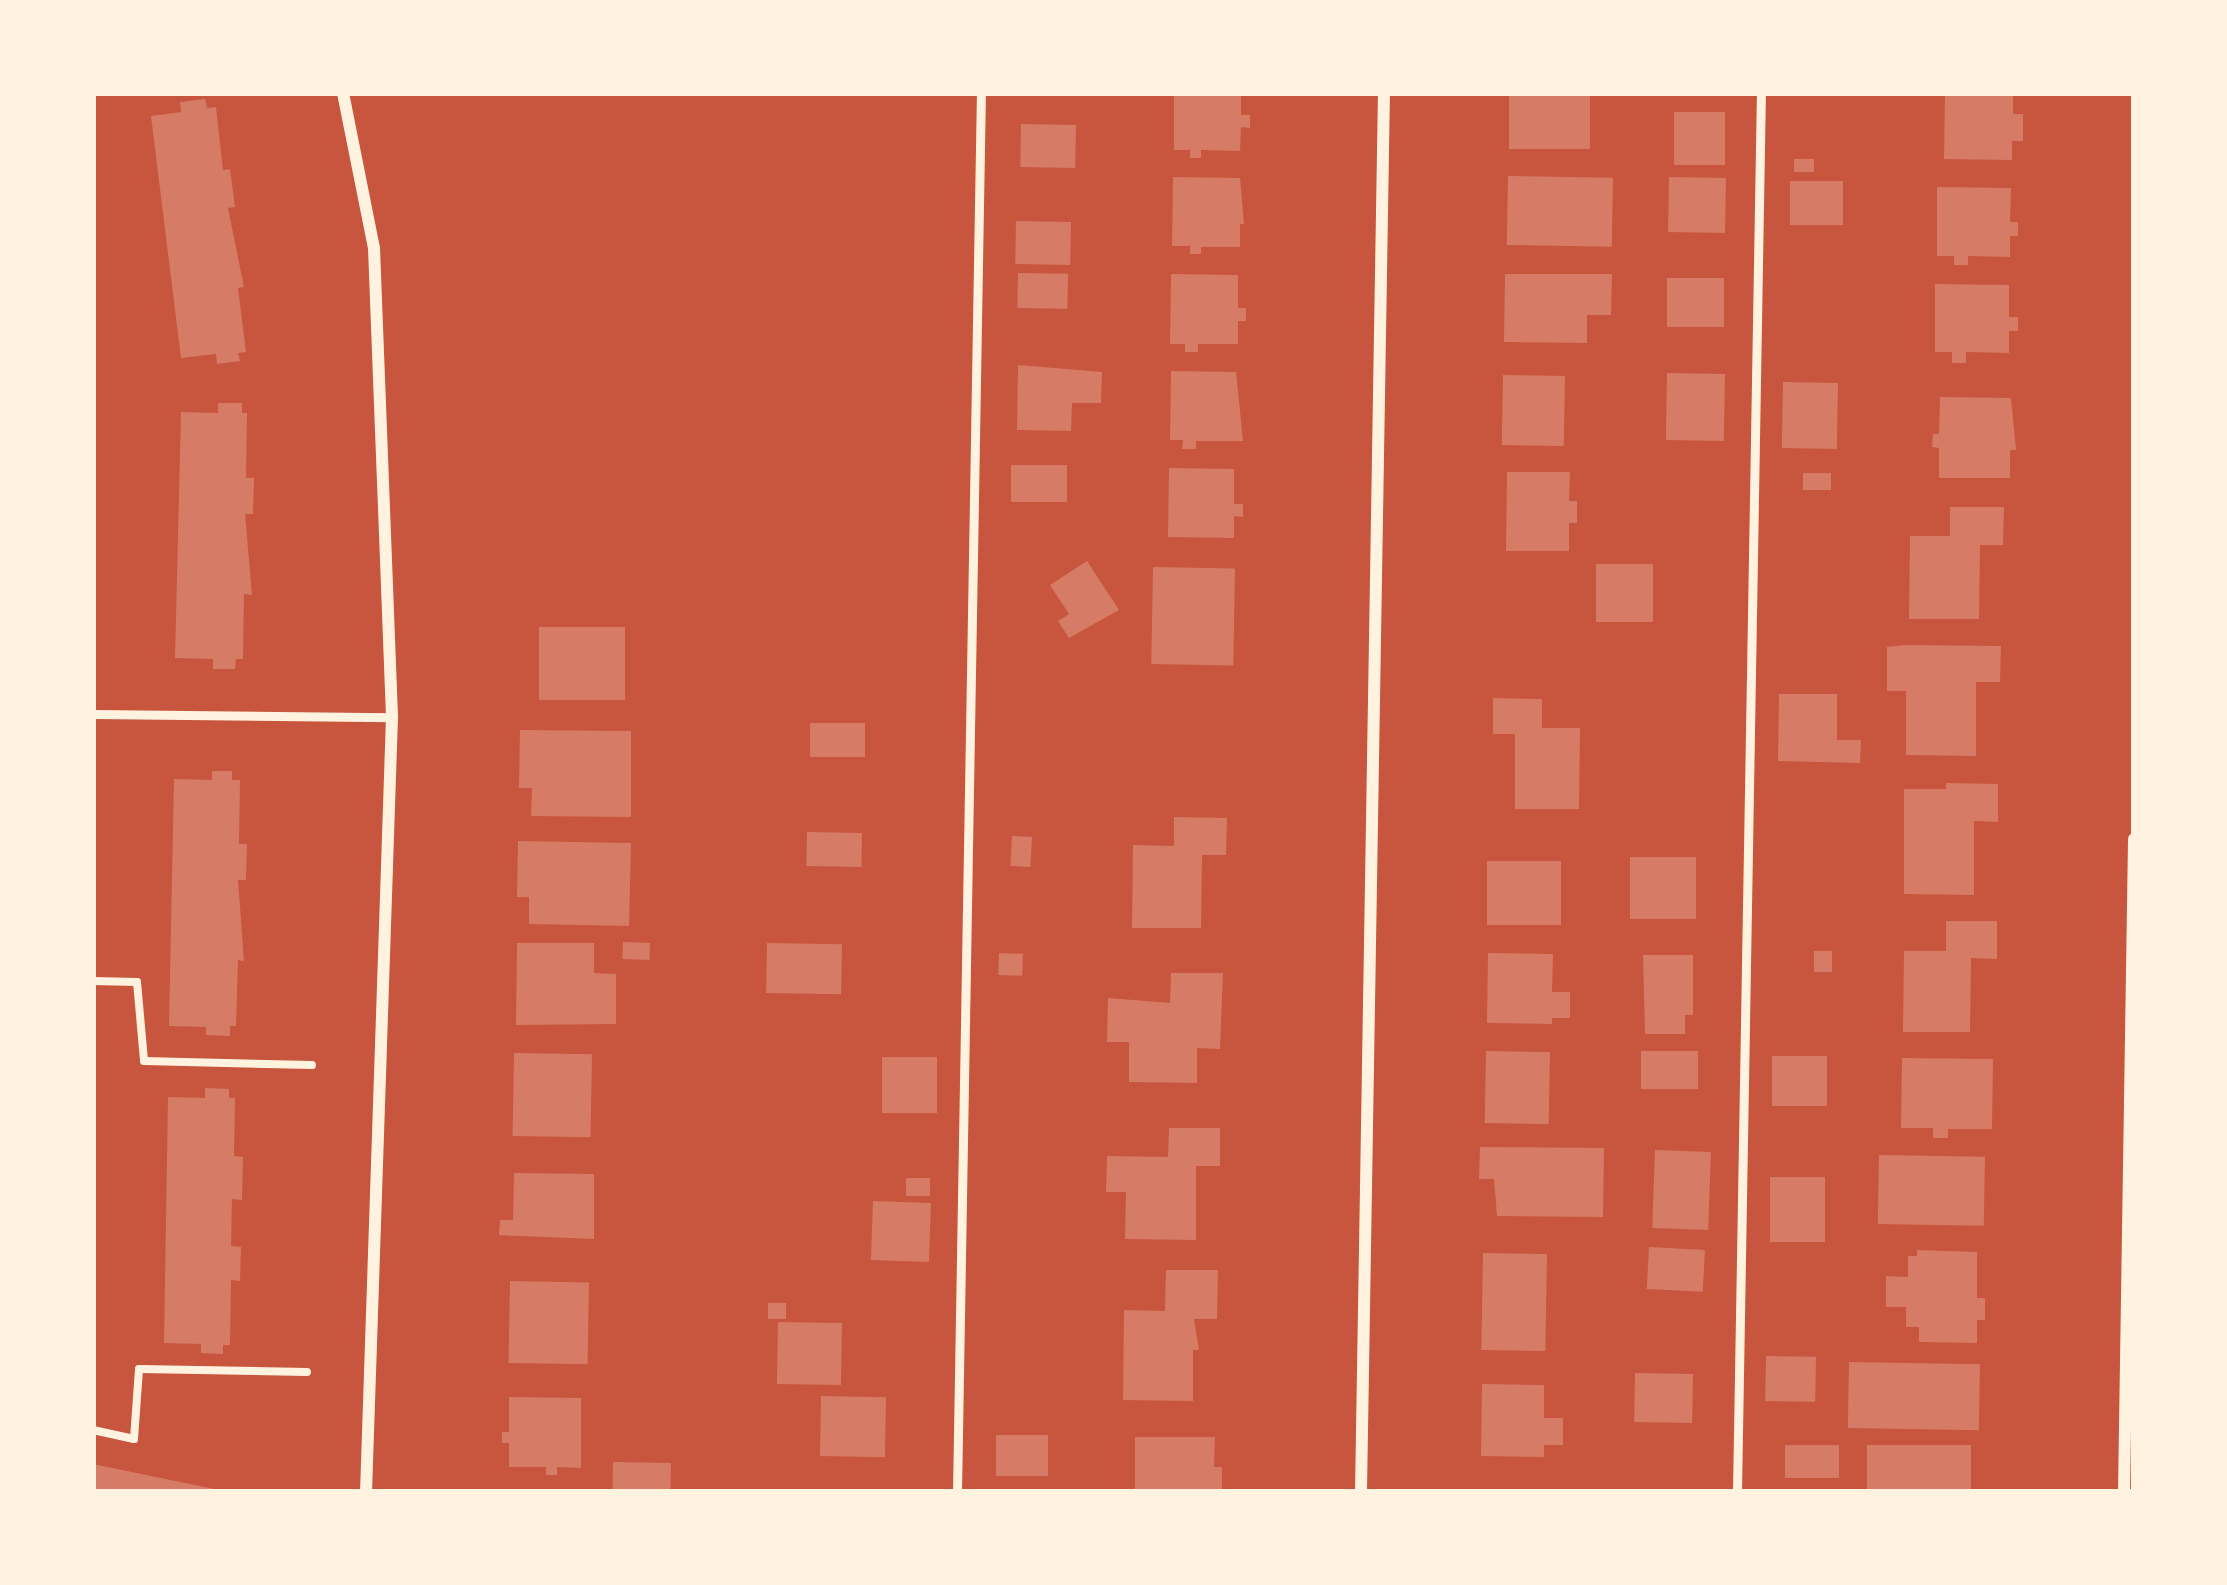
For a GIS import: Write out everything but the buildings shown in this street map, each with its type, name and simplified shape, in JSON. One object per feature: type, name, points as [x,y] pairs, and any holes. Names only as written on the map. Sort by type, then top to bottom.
[{"type":"street","points":[[343,93],[374,248],[392,717],[366,1492]]},
{"type":"street","points":[[1361,1492],[1384,93]]},
{"type":"street","points":[[2124,1492],[2134,839]]},
{"type":"lane","points":[[956,1492],[981,93]]},
{"type":"lane","points":[[1737,1492],[1761,93]]},
{"type":"lane","points":[[93,714],[392,717]]},
{"type":"path","points":[[93,981],[137,982],[144,1061],[312,1065]]},
{"type":"path","points":[[93,1430],[134,1439],[139,1369],[307,1372]]}]
